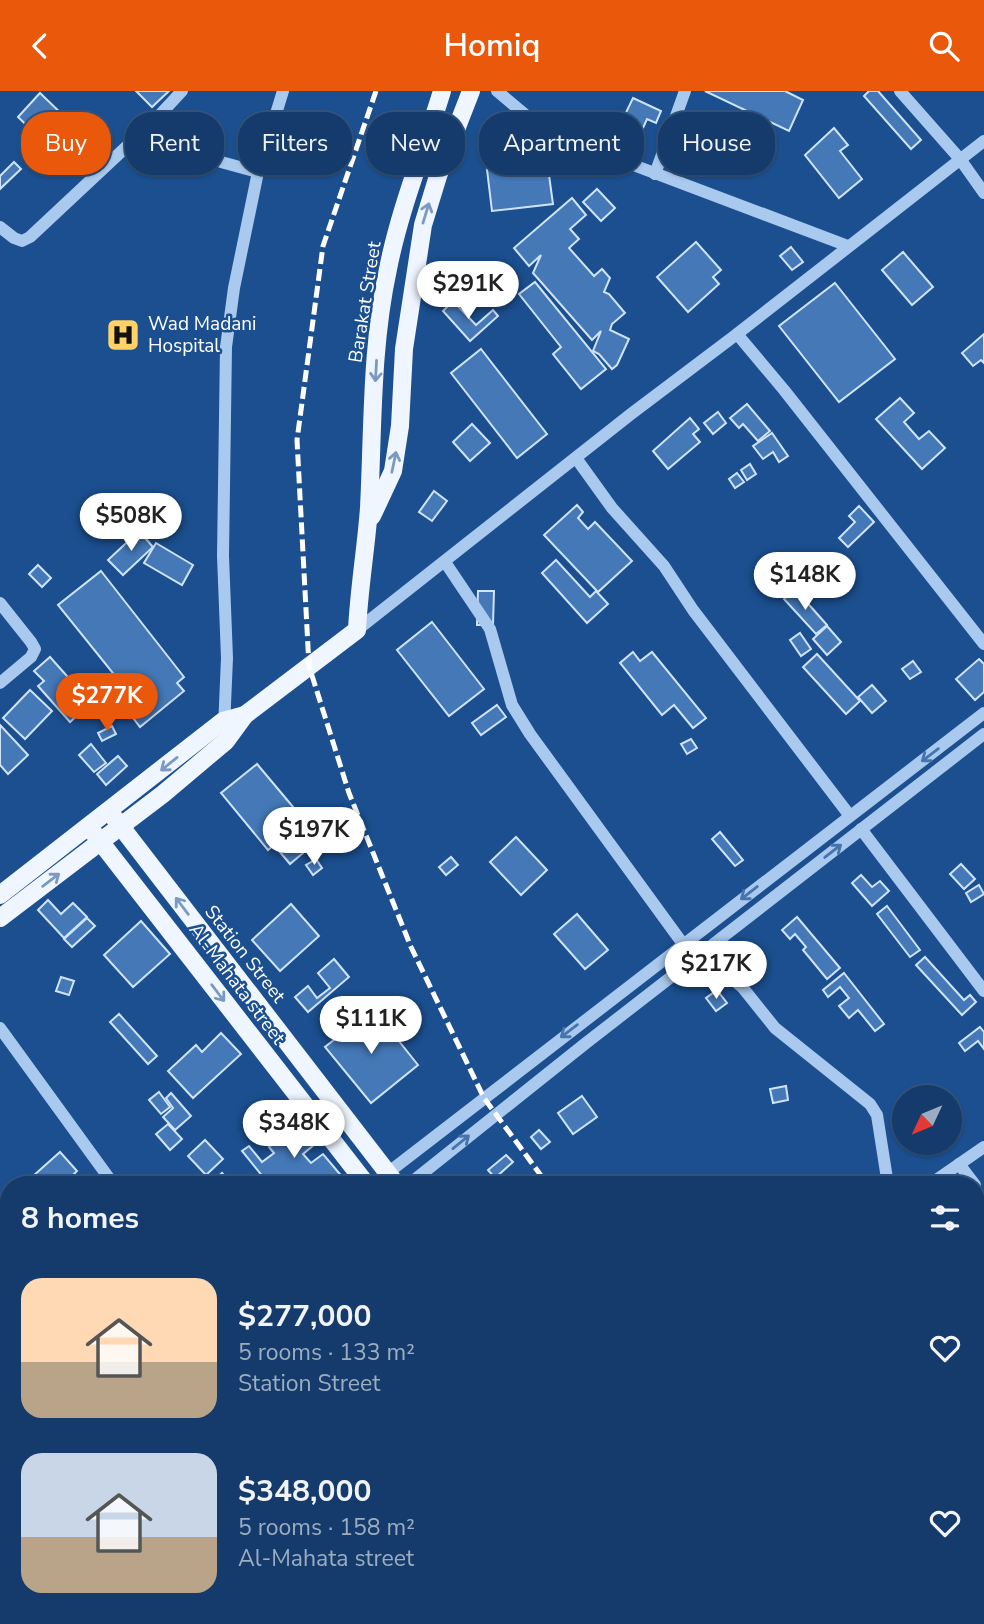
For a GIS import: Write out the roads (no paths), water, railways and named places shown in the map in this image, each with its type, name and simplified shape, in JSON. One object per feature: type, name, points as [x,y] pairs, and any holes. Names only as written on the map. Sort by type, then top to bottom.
[{"type":"main road","name":"Barakat Street","points":[[357,630],[368,525],[377,335],[388,269],[404,209],[442,91]]},
{"type":"main road","name":"Barakat Street","points":[[368,525],[393,471],[400,426],[404,349],[423,225],[438,176],[471,91]]},
{"type":"main road","points":[[0,918],[121,826],[226,741],[245,715],[357,630]]},
{"type":"main road","points":[[0,895],[223,721],[245,715]]},
{"type":"main road","name":"Station Street","points":[[109,811],[391,1176]]},
{"type":"main road","name":"Al-Mahata street","points":[[89,827],[362,1176]]},
{"type":"street","points":[[162,112],[182,91]]},
{"type":"street","points":[[276,112],[282,91]]},
{"type":"street","points":[[498,91],[546,132],[848,246]]},
{"type":"street","points":[[655,174],[685,91]]},
{"type":"street","points":[[900,91],[960,159],[984,193]]},
{"type":"street","points":[[357,630],[984,141]]},
{"type":"street","points":[[0,227],[22,241],[30,237],[125,148]]},
{"type":"street","points":[[226,741],[223,721],[227,658],[223,556],[226,347],[234,288],[257,175]]},
{"type":"street","points":[[737,334],[984,644]]},
{"type":"street","points":[[576,458],[612,508],[664,566],[692,610],[850,816]]},
{"type":"street","points":[[445,562],[490,629],[512,705],[530,734],[683,944]]},
{"type":"street","points":[[0,603],[35,649],[32,657],[0,683]]},
{"type":"street","points":[[397,1176],[683,944],[984,713]]},
{"type":"street","points":[[419,1176],[984,734]]},
{"type":"street","points":[[861,829],[984,991]]},
{"type":"street","points":[[698,957],[735,981],[775,1028],[870,1104],[877,1115],[887,1176]]},
{"type":"street","points":[[0,1028],[107,1176]]},
{"type":"street","points":[[942,1176],[984,1147]]},
{"type":"street","points":[[959,1164],[968,1176]]},
{"type":"railway","points":[[376,91],[323,246],[297,440],[309,666],[349,793],[411,947],[484,1098],[541,1176]]},
{"type":"place","name":"Wad Madani Hospital","points":[[123,335]]}]
